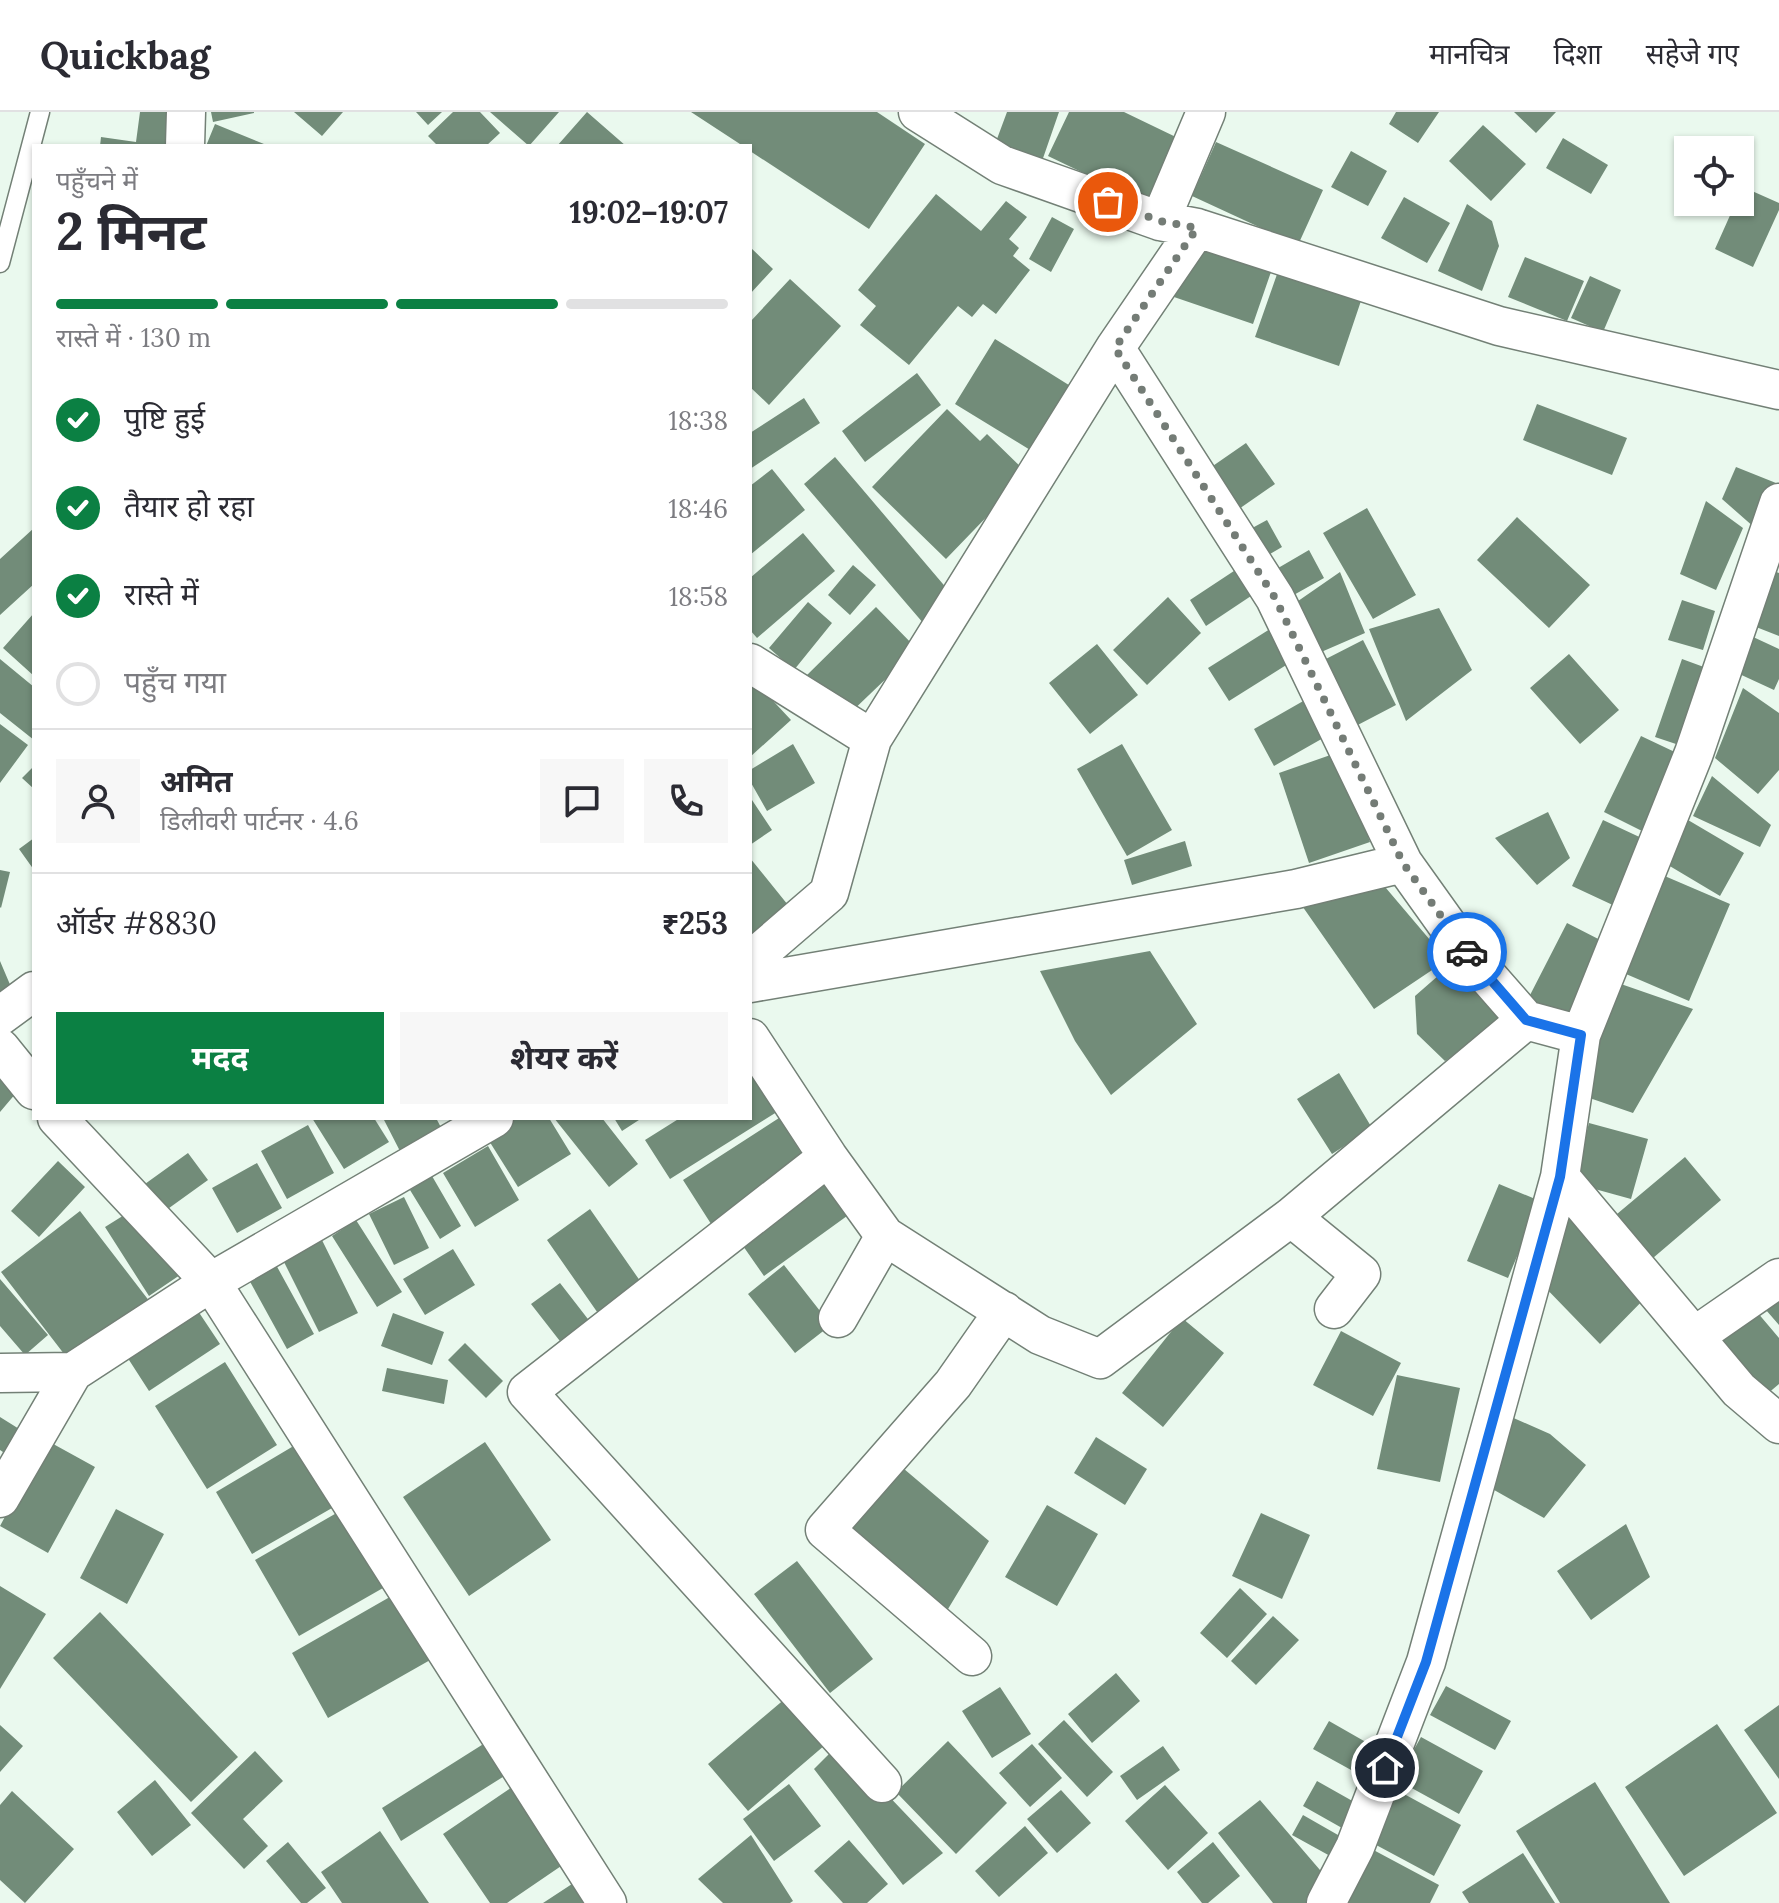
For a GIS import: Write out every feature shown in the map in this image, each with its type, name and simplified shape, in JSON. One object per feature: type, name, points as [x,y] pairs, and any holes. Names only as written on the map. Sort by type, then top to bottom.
[{"type":"street","points":[[185,144],[186,112]]},
{"type":"street","points":[[918,112],[1002,165],[1160,221],[1197,228],[1499,326],[1779,390]]},
{"type":"street","points":[[1160,221],[1206,112]]},
{"type":"street","points":[[752,959],[829,893],[872,739],[1115,348],[1197,228]]},
{"type":"street","points":[[1115,348],[1275,598],[1403,863],[1468,954],[1526,1020],[1581,1035]]},
{"type":"street","points":[[1326,1903],[1355,1847],[1426,1662],[1560,1177],[1581,1035],[1769,566],[1779,503]]},
{"type":"street","points":[[752,664],[872,739]]},
{"type":"street","points":[[752,983],[1296,889],[1403,863]]},
{"type":"street","points":[[0,1016],[32,992]]},
{"type":"street","points":[[752,1041],[828,1157],[885,1236],[1040,1335],[1100,1359],[1291,1217],[1526,1020]]},
{"type":"street","points":[[0,1048],[32,1088]]},
{"type":"street","points":[[60,1120],[211,1282],[607,1903]]},
{"type":"street","points":[[0,1498],[73,1372],[211,1282],[491,1120]]},
{"type":"street","points":[[828,1157],[527,1392],[882,1783]]},
{"type":"street","points":[[1560,1177],[1739,1390],[1779,1424]]},
{"type":"street","points":[[1291,1217],[1361,1274],[1334,1309]]},
{"type":"street","points":[[838,1318],[885,1236]]},
{"type":"street","points":[[1695,1336],[1779,1278]]},
{"type":"street","points":[[972,1656],[825,1530],[953,1384],[1004,1311]]},
{"type":"street","points":[[0,1373],[73,1372]]},
{"type":"lane","points":[[0,263],[40,112]]},
{"type":"building","points":[[140,112],[170,112],[165,144],[100,144],[101,137],[136,142]]},
{"type":"building","points":[[211,112],[254,112],[254,113],[213,122]]},
{"type":"building","points":[[294,112],[343,112],[322,136]]},
{"type":"building","points":[[416,112],[442,112],[428,125]]},
{"type":"building","points":[[453,112],[480,112],[500,133],[488,144],[436,144],[428,136]]},
{"type":"building","points":[[490,112],[559,112],[531,144],[527,144]]},
{"type":"building","points":[[587,112],[624,144],[559,144]]},
{"type":"building","points":[[691,112],[877,112],[925,144],[869,229],[752,152],[752,144],[740,144]]},
{"type":"building","points":[[1007,112],[1059,112],[1041,164],[994,147]]},
{"type":"building","points":[[1069,112],[1124,112],[1180,139],[1148,204],[1048,156]]},
{"type":"building","points":[[1396,112],[1439,112],[1418,143],[1389,124]]},
{"type":"building","points":[[1514,112],[1556,112],[1536,133]]},
{"type":"building","points":[[215,124],[264,144],[207,144]]},
{"type":"building","points":[[1483,125],[1526,164],[1491,201],[1449,161]]},
{"type":"building","points":[[1563,138],[1608,165],[1591,194],[1546,168]]},
{"type":"building","points":[[1216,142],[1323,190],[1298,245],[1192,196]]},
{"type":"building","points":[[1351,151],[1387,171],[1368,206],[1331,187]]},
{"type":"building","points":[[1754,192],[1779,203],[1779,210],[1753,267],[1715,249],[1730,216],[1754,216]]},
{"type":"building","points":[[936,194],[981,231],[1006,201],[1027,217],[1009,239],[1019,248],[1013,256],[1030,270],[996,314],[983,304],[972,317],[958,306],[909,365],[860,325],[876,306],[858,290]]},
{"type":"building","points":[[1404,197],[1450,223],[1427,263],[1381,238]]},
{"type":"building","points":[[1467,204],[1492,221],[1499,246],[1482,291],[1438,271]]},
{"type":"building","points":[[1052,217],[1074,229],[1051,272],[1029,259]]},
{"type":"building","points":[[1193,242],[1272,269],[1253,324],[1174,297]]},
{"type":"building","points":[[752,249],[773,269],[752,292]]},
{"type":"building","points":[[1525,257],[1584,281],[1567,321],[1508,297]]},
{"type":"building","points":[[1282,260],[1365,289],[1339,366],[1255,337]]},
{"type":"building","points":[[1590,276],[1621,290],[1603,332],[1571,318]]},
{"type":"building","points":[[790,279],[841,326],[769,405],[752,389],[752,320]]},
{"type":"building","points":[[995,339],[1080,392],[1040,456],[955,404]]},
{"type":"building","points":[[917,373],[941,405],[865,462],[842,431]]},
{"type":"building","points":[[804,398],[820,423],[752,468],[752,432]]},
{"type":"building","points":[[1537,404],[1627,438],[1612,475],[1523,440]]},
{"type":"building","points":[[947,409],[980,441],[987,434],[1028,474],[946,559],[872,487]]},
{"type":"building","points":[[1246,443],[1275,484],[1236,511],[1207,470]]},
{"type":"building","points":[[835,457],[954,597],[924,624],[804,484]]},
{"type":"building","points":[[1736,467],[1776,483],[1763,535],[1722,499]]},
{"type":"building","points":[[772,469],[805,510],[752,553],[752,484]]},
{"type":"building","points":[[1706,501],[1743,528],[1716,590],[1680,574]]},
{"type":"building","points":[[1367,508],[1416,595],[1373,619],[1323,533]]},
{"type":"building","points":[[1517,517],[1590,585],[1549,628],[1477,560]]},
{"type":"building","points":[[1267,520],[1282,547],[1258,561],[1243,533]]},
{"type":"building","points":[[32,530],[32,586],[0,615],[0,559]]},
{"type":"building","points":[[803,533],[835,571],[757,638],[752,632],[752,576]]},
{"type":"building","points":[[1309,550],[1324,578],[1283,601],[1268,574]]},
{"type":"building","points":[[853,565],[876,585],[850,615],[828,595]]},
{"type":"building","points":[[1243,565],[1260,590],[1206,626],[1190,600]]},
{"type":"building","points":[[1774,571],[1779,573],[1779,636],[1751,625]]},
{"type":"building","points":[[1340,572],[1365,633],[1312,656],[1288,608]]},
{"type":"building","points":[[1168,597],[1201,633],[1147,685],[1113,650]]},
{"type":"building","points":[[1682,600],[1715,611],[1703,650],[1668,640]]},
{"type":"building","points":[[808,602],[832,623],[794,670],[769,648]]},
{"type":"building","points":[[876,607],[917,649],[845,718],[805,677]]},
{"type":"building","points":[[1439,608],[1472,670],[1406,721],[1369,629]]},
{"type":"building","points":[[32,615],[32,674],[3,648]]},
{"type":"building","points":[[1270,629],[1291,662],[1229,701],[1208,668]]},
{"type":"building","points":[[1751,636],[1779,649],[1779,679],[1774,690],[1735,672]]},
{"type":"building","points":[[1363,640],[1396,705],[1352,728],[1318,663]]},
{"type":"building","points":[[1097,644],[1138,695],[1090,734],[1049,683]]},
{"type":"building","points":[[1569,654],[1619,710],[1580,744],[1530,688]]},
{"type":"building","points":[[0,659],[32,685],[32,738],[0,713]]},
{"type":"building","points":[[1682,659],[1712,670],[1685,747],[1655,737]]},
{"type":"building","points":[[752,678],[791,720],[752,755]]},
{"type":"building","points":[[1743,688],[1779,713],[1779,770],[1758,794],[1715,758]]},
{"type":"building","points":[[1305,700],[1325,737],[1274,766],[1254,729]]},
{"type":"building","points":[[0,724],[28,745],[0,783]]},
{"type":"building","points":[[1641,736],[1679,754],[1642,831],[1604,812]]},
{"type":"building","points":[[793,744],[815,783],[767,811],[752,785],[752,769]]},
{"type":"building","points":[[1122,744],[1172,830],[1127,856],[1077,769]]},
{"type":"building","points":[[1339,752],[1370,842],[1309,863],[1279,773]]},
{"type":"building","points":[[32,768],[32,787],[22,778]]},
{"type":"building","points":[[1712,776],[1771,825],[1760,847],[1693,816]]},
{"type":"building","points":[[752,800],[772,830],[752,844]]},
{"type":"building","points":[[1548,812],[1570,858],[1537,885],[1495,838]]},
{"type":"building","points":[[1603,820],[1648,841],[1617,907],[1572,886]]},
{"type":"building","points":[[1688,820],[1744,853],[1720,896],[1663,862]]},
{"type":"building","points":[[32,839],[32,867],[19,849]]},
{"type":"building","points":[[1185,841],[1192,866],[1132,885],[1124,860]]},
{"type":"building","points":[[752,860],[788,905],[752,934]]},
{"type":"building","points":[[0,870],[10,872],[1,908],[0,907]]},
{"type":"building","points":[[1660,874],[1730,904],[1689,1001],[1619,971]]},
{"type":"building","points":[[1380,881],[1447,960],[1374,1009],[1298,900]]},
{"type":"building","points":[[1567,923],[1612,946],[1573,1022],[1528,999]]},
{"type":"building","points":[[1150,951],[1197,1024],[1111,1095],[1075,1041],[1040,971]]},
{"type":"building","points":[[0,961],[17,1001],[0,1009]]},
{"type":"building","points":[[1455,961],[1509,1023],[1445,1061],[1417,1034],[1415,996]]},
{"type":"building","points":[[1618,983],[1693,1009],[1633,1113],[1578,1094]]},
{"type":"building","points":[[0,1067],[22,1086],[0,1112]]},
{"type":"building","points":[[756,1071],[780,1110],[670,1179],[645,1140],[677,1120],[752,1120],[752,1074]]},
{"type":"building","points":[[1339,1073],[1372,1128],[1332,1154],[1297,1099]]},
{"type":"building","points":[[779,1118],[809,1165],[713,1227],[683,1180]]},
{"type":"building","points":[[313,1120],[375,1120],[389,1142],[344,1169]]},
{"type":"building","points":[[384,1120],[437,1120],[445,1135],[403,1157]]},
{"type":"building","points":[[513,1120],[550,1120],[571,1154],[518,1187],[486,1136]]},
{"type":"building","points":[[556,1120],[604,1120],[638,1164],[609,1187]]},
{"type":"building","points":[[615,1120],[639,1120],[622,1131]]},
{"type":"building","points":[[1589,1123],[1648,1139],[1631,1199],[1573,1183]]},
{"type":"building","points":[[308,1125],[334,1173],[287,1199],[261,1151]]},
{"type":"building","points":[[488,1146],[519,1200],[475,1227],[443,1173]]},
{"type":"building","points":[[188,1153],[208,1180],[158,1216],[138,1189]]},
{"type":"building","points":[[1685,1157],[1721,1200],[1653,1258],[1617,1214]]},
{"type":"building","points":[[58,1161],[85,1187],[39,1237],[11,1211]]},
{"type":"building","points":[[257,1163],[282,1208],[237,1233],[212,1188]]},
{"type":"building","points":[[817,1174],[847,1216],[764,1276],[734,1233]]},
{"type":"building","points":[[432,1176],[461,1226],[440,1239],[410,1190]]},
{"type":"building","points":[[1499,1184],[1540,1201],[1508,1278],[1467,1261]]},
{"type":"building","points":[[404,1197],[429,1248],[394,1265],[369,1214]]},
{"type":"building","points":[[137,1207],[180,1275],[149,1296],[105,1227]]},
{"type":"building","points":[[590,1209],[645,1288],[602,1319],[547,1240]]},
{"type":"building","points":[[80,1211],[150,1302],[71,1363],[1,1272]]},
{"type":"building","points":[[1564,1212],[1653,1290],[1600,1344],[1537,1279]]},
{"type":"building","points":[[356,1220],[402,1292],[377,1307],[332,1236]]},
{"type":"building","points":[[319,1234],[358,1313],[319,1332],[280,1254]]},
{"type":"building","points":[[453,1249],[475,1285],[425,1315],[403,1279]]},
{"type":"building","points":[[275,1263],[314,1334],[287,1349],[248,1278]]},
{"type":"building","points":[[784,1265],[831,1325],[795,1353],[748,1294]]},
{"type":"building","points":[[0,1279],[48,1335],[25,1355],[0,1326]]},
{"type":"building","points":[[560,1283],[598,1332],[570,1354],[531,1304]]},
{"type":"building","points":[[1779,1298],[1779,1325],[1766,1310]]},
{"type":"building","points":[[190,1299],[220,1344],[149,1391],[120,1346]]},
{"type":"building","points":[[1757,1312],[1779,1338],[1779,1384],[1760,1400],[1716,1346]]},
{"type":"building","points":[[393,1313],[444,1332],[432,1365],[381,1346]]},
{"type":"building","points":[[1182,1318],[1224,1353],[1163,1427],[1122,1393]]},
{"type":"building","points":[[1341,1331],[1401,1363],[1373,1416],[1313,1385]]},
{"type":"building","points":[[465,1343],[503,1381],[486,1398],[448,1360]]},
{"type":"building","points":[[225,1362],[277,1445],[207,1489],[155,1406]]},
{"type":"building","points":[[387,1368],[448,1380],[444,1404],[382,1391]]},
{"type":"building","points":[[1397,1375],[1460,1388],[1440,1482],[1377,1469]]},
{"type":"building","points":[[1500,1412],[1550,1434],[1586,1465],[1544,1518],[1480,1482]]},
{"type":"building","points":[[0,1417],[24,1432],[9,1456],[0,1450]]},
{"type":"building","points":[[1096,1437],[1147,1469],[1125,1505],[1074,1473]]},
{"type":"building","points":[[46,1440],[95,1467],[48,1553],[0,1526]]},
{"type":"building","points":[[302,1441],[339,1504],[252,1554],[216,1492]]},
{"type":"building","points":[[485,1442],[551,1540],[469,1596],[403,1497]]},
{"type":"building","points":[[897,1463],[989,1541],[945,1614],[842,1529]]},
{"type":"building","points":[[1047,1505],[1098,1534],[1057,1606],[1005,1577]]},
{"type":"building","points":[[347,1507],[390,1584],[299,1636],[255,1560]]},
{"type":"building","points":[[116,1509],[164,1534],[127,1604],[80,1578]]},
{"type":"building","points":[[1261,1513],[1310,1535],[1282,1599],[1232,1576]]},
{"type":"building","points":[[1626,1524],[1650,1577],[1591,1620],[1557,1571]]},
{"type":"building","points":[[797,1561],[873,1659],[830,1693],[754,1594]]},
{"type":"building","points":[[0,1586],[46,1614],[0,1689]]},
{"type":"building","points":[[1240,1588],[1267,1614],[1227,1658],[1200,1633]]},
{"type":"building","points":[[402,1590],[439,1655],[328,1718],[292,1653]]},
{"type":"building","points":[[100,1612],[238,1757],[191,1802],[53,1658]]},
{"type":"building","points":[[1273,1616],[1299,1640],[1256,1685],[1231,1661]]},
{"type":"building","points":[[1116,1673],[1140,1701],[1092,1743],[1068,1714]]},
{"type":"building","points":[[1446,1686],[1511,1721],[1495,1750],[1430,1715]]},
{"type":"building","points":[[1000,1687],[1031,1734],[992,1758],[962,1711]]},
{"type":"building","points":[[793,1692],[832,1739],[748,1811],[708,1764]]},
{"type":"building","points":[[1779,1705],[1779,1779],[1744,1730]]},
{"type":"building","points":[[1064,1720],[1113,1772],[1087,1797],[1038,1744]]},
{"type":"building","points":[[1329,1721],[1378,1749],[1362,1776],[1313,1749]]},
{"type":"building","points":[[1717,1724],[1777,1813],[1684,1876],[1625,1787]]},
{"type":"building","points":[[0,1725],[23,1746],[0,1772]]},
{"type":"building","points":[[1421,1737],[1483,1771],[1459,1814],[1397,1780]]},
{"type":"building","points":[[948,1741],[1007,1803],[956,1854],[896,1792]]},
{"type":"building","points":[[485,1743],[506,1775],[401,1841],[382,1808]]},
{"type":"building","points":[[839,1744],[943,1853],[903,1885],[814,1769]]},
{"type":"building","points":[[1032,1744],[1062,1778],[1030,1807],[999,1773]]},
{"type":"building","points":[[1163,1746],[1180,1770],[1137,1800],[1120,1776]]},
{"type":"building","points":[[255,1751],[283,1781],[243,1819],[268,1846],[244,1869],[191,1813]]},
{"type":"building","points":[[155,1780],[191,1825],[152,1856],[117,1812]]},
{"type":"building","points":[[1317,1781],[1356,1803],[1342,1828],[1303,1806]]},
{"type":"building","points":[[1595,1782],[1670,1903],[1560,1903],[1516,1831]]},
{"type":"building","points":[[789,1784],[821,1826],[774,1861],[743,1819]]},
{"type":"building","points":[[515,1785],[567,1862],[507,1903],[490,1903],[443,1834]]},
{"type":"building","points":[[1165,1785],[1208,1833],[1168,1870],[1125,1821]]},
{"type":"building","points":[[1393,1788],[1461,1825],[1434,1876],[1365,1839]]},
{"type":"building","points":[[1061,1790],[1091,1823],[1057,1853],[1027,1819]]},
{"type":"building","points":[[12,1791],[74,1849],[25,1903],[0,1880],[0,1805]]},
{"type":"building","points":[[1260,1800],[1326,1877],[1310,1903],[1273,1903],[1218,1833]]},
{"type":"building","points":[[1303,1815],[1352,1843],[1341,1862],[1292,1835]]},
{"type":"building","points":[[1025,1826],[1048,1853],[999,1897],[975,1871]]},
{"type":"building","points":[[380,1831],[429,1903],[342,1903],[321,1872]]},
{"type":"building","points":[[751,1835],[793,1901],[790,1903],[723,1903],[698,1879]]},
{"type":"building","points":[[849,1840],[888,1884],[867,1903],[843,1903],[814,1871]]},
{"type":"building","points":[[288,1842],[326,1888],[307,1903],[301,1903],[266,1861]]},
{"type":"building","points":[[1213,1842],[1240,1876],[1208,1903],[1202,1903],[1177,1872]]},
{"type":"building","points":[[1366,1846],[1439,1885],[1430,1903],[1340,1903]]},
{"type":"building","points":[[1523,1853],[1555,1903],[1469,1903],[1462,1892]]},
{"type":"building","points":[[572,1884],[585,1903],[543,1903]]},
{"type":"way so far","points":[[1108,202],[1160,221],[1197,228],[1115,348],[1275,598],[1403,863],[1467,952]]},
{"type":"route","points":[[1385,1768],[1426,1662],[1560,1177],[1581,1035],[1526,1020],[1467,952]]}]
